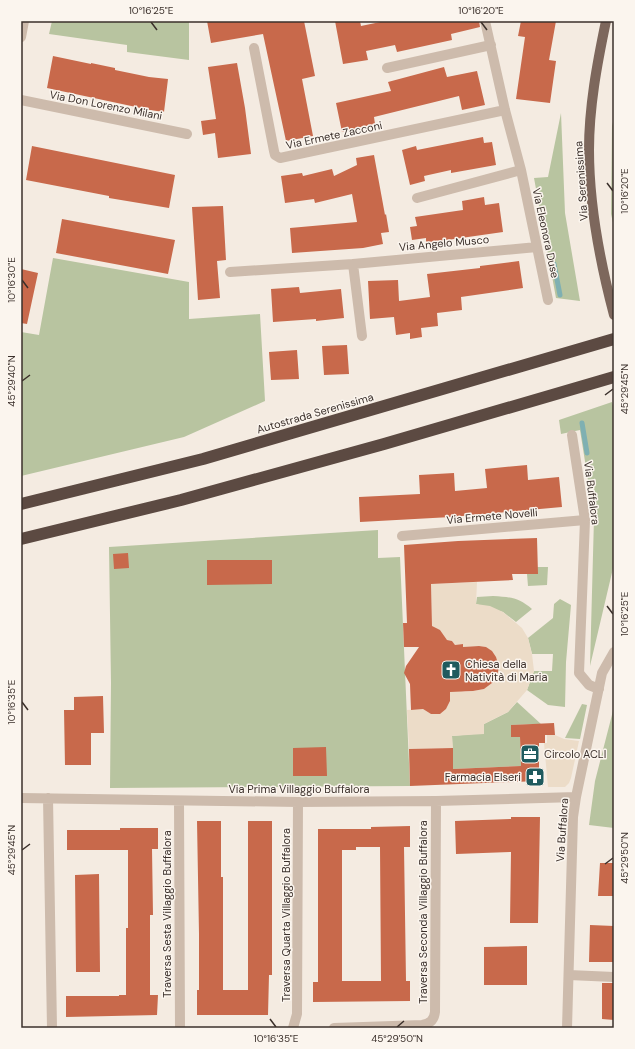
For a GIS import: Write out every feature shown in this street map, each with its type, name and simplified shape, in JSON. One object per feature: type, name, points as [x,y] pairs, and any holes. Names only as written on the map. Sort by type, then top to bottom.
[{"type":"highway","name":"Autostrada Serenissima","points":[[21,504],[203,459],[614,340]]},
{"type":"highway","points":[[21,539],[181,500],[384,444],[614,377]]},
{"type":"main road","name":"Via Serenissima","points":[[606,21],[592,99],[589,150],[592,196],[599,250],[614,315]]},
{"type":"street","points":[[21,36],[24,21]]},
{"type":"street","name":"Via Eleonora Duse","points":[[485,21],[505,110],[521,170],[548,300]]},
{"type":"street","points":[[387,68],[491,45]]},
{"type":"street","name":"Via Ermete Zacconi","points":[[254,48],[274,151],[275,155],[280,158],[505,110]]},
{"type":"street","name":"Via Don Lorenzo Milani","points":[[21,100],[187,134]]},
{"type":"street","points":[[417,198],[521,170]]},
{"type":"street","name":"Via Angelo Musco","points":[[230,272],[353,264],[537,246]]},
{"type":"street","points":[[353,264],[362,336]]},
{"type":"street","name":"Via Buffalora","points":[[572,435],[585,520],[579,673],[589,685],[599,689]]},
{"type":"street","name":"Via Ermete Novelli","points":[[402,536],[585,520]]},
{"type":"street","name":"Via Buffalora","points":[[567,1028],[573,818],[602,673],[614,652]]},
{"type":"street","name":"Via Prima Villaggio Buffalora","points":[[21,798],[298,802],[436,801],[576,797]]},
{"type":"street","points":[[48,798],[52,1028]]},
{"type":"street","name":"Traversa Sesta Villaggio Buffalora","points":[[179,801],[180,1028]]},
{"type":"street","name":"Traversa Seconda Villaggio Buffalora","points":[[334,1028],[422,1025],[427,1024],[434,1018],[436,801]]},
{"type":"street","name":"Traversa Quarta Villaggio Buffalora","points":[[293,1028],[297,1014],[298,802]]},
{"type":"street","points":[[569,975],[614,977]]},
{"type":"green space","points":[[52,21],[189,21],[189,60],[127,52],[127,45],[49,34]]},
{"type":"green space","points":[[561,113],[565,213],[580,301],[556,298],[534,178],[548,177]]},
{"type":"green space","points":[[614,118],[614,227],[611,214],[612,126]]},
{"type":"green space","points":[[53,258],[189,282],[189,319],[260,314],[265,401],[184,437],[21,476],[21,332],[39,335]]},
{"type":"green space","points":[[612,402],[614,409],[614,564],[590,666],[594,518],[580,430],[561,434],[559,420]]},
{"type":"green space","points":[[378,530],[378,558],[400,557],[410,786],[110,788],[111,683],[109,547]]},
{"type":"green space","points":[[537,567],[548,567],[547,585],[528,586],[527,574],[537,574]]},
{"type":"green space","points":[[477,597],[505,597],[523,602],[532,609],[516,622],[503,612],[476,604]]},
{"type":"green space","points":[[560,599],[571,605],[566,662],[565,707],[548,705],[527,690],[534,671],[552,671],[553,654],[532,654],[528,638],[553,618],[554,604]]},
{"type":"green space","points":[[517,702],[541,724],[511,725],[511,737],[520,737],[521,766],[453,769],[452,736],[484,733],[484,724],[508,712]]},
{"type":"green space","points":[[582,704],[587,705],[580,739],[565,738]]},
{"type":"green space","points":[[614,707],[614,828],[589,825],[595,781]]},
{"type":"shaded area","points":[[477,582],[476,604],[490,606],[503,612],[522,628],[528,638],[534,671],[527,690],[508,712],[484,724],[484,734],[452,736],[453,748],[409,749],[407,710],[423,709],[431,714],[440,714],[446,709],[450,702],[450,688],[465,692],[484,689],[492,683],[486,647],[463,647],[463,644],[455,645],[452,641],[447,640],[440,630],[432,628],[431,584]]},
{"type":"shaded area","points":[[547,735],[555,735],[564,739],[579,741],[571,778],[565,787],[548,787],[544,743],[547,743]]},
{"type":"building","points":[[207,21],[304,21],[315,76],[302,79],[313,136],[286,141],[263,34],[211,43]]},
{"type":"building","points":[[335,21],[360,21],[361,26],[385,21],[479,21],[480,27],[451,34],[452,40],[397,52],[395,45],[366,51],[368,60],[343,64]]},
{"type":"building","points":[[521,21],[556,21],[549,60],[556,61],[550,103],[516,99],[525,37],[518,36]]},
{"type":"building","points":[[53,56],[115,68],[115,70],[149,77],[168,79],[164,112],[47,88]]},
{"type":"building","points":[[237,63],[251,154],[218,158],[215,133],[203,135],[201,121],[216,119],[208,67]]},
{"type":"building","points":[[444,67],[447,77],[477,71],[485,105],[462,110],[459,96],[374,117],[375,124],[342,132],[336,103],[391,91],[388,82]]},
{"type":"building","points":[[483,137],[484,143],[492,142],[496,165],[451,173],[451,170],[424,176],[425,181],[410,185],[402,150],[416,146],[417,150]]},
{"type":"building","points":[[32,146],[175,175],[169,208],[109,198],[109,196],[26,180]]},
{"type":"building","points":[[374,155],[389,232],[381,233],[383,244],[363,248],[292,253],[290,228],[357,222],[352,194],[315,203],[314,199],[285,203],[281,176],[302,173],[303,176],[332,169],[334,176],[357,165],[356,158]]},
{"type":"building","points":[[484,197],[485,205],[499,203],[503,232],[426,243],[426,238],[412,240],[410,227],[417,226],[415,217],[463,210],[462,201]]},
{"type":"building","points":[[223,206],[226,260],[217,261],[220,298],[198,300],[192,207]]},
{"type":"building","points":[[62,219],[175,240],[168,274],[56,253]]},
{"type":"building","points":[[519,261],[523,288],[461,297],[462,310],[437,313],[438,326],[421,328],[422,337],[410,339],[410,333],[396,335],[394,317],[370,319],[368,281],[398,280],[399,301],[430,297],[427,274],[480,268],[480,266]]},
{"type":"building","points":[[21,269],[38,273],[27,324],[21,323]]},
{"type":"building","points":[[299,287],[300,293],[341,289],[344,318],[316,321],[316,319],[273,322],[271,289]]},
{"type":"building","points":[[347,345],[349,374],[324,375],[322,346]]},
{"type":"building","points":[[297,350],[299,379],[271,380],[269,352]]},
{"type":"building","points":[[527,465],[528,480],[559,477],[562,507],[451,517],[360,522],[359,497],[420,494],[419,475],[454,473],[455,491],[487,488],[485,469]]},
{"type":"building","points":[[537,538],[538,574],[512,574],[513,580],[431,584],[432,626],[440,630],[447,640],[452,641],[455,645],[463,644],[463,647],[486,647],[492,651],[496,657],[499,667],[497,676],[492,683],[484,689],[450,692],[450,701],[446,709],[440,714],[431,714],[423,709],[411,710],[410,684],[404,673],[406,666],[419,647],[404,647],[403,623],[407,623],[404,545]]},
{"type":"building","points":[[128,553],[129,568],[114,569],[113,554]]},
{"type":"building","points":[[207,560],[272,560],[272,584],[207,585]]},
{"type":"building","points":[[103,696],[104,733],[91,733],[91,765],[65,765],[64,710],[74,710],[74,697]]},
{"type":"building","points":[[554,723],[555,735],[545,735],[545,743],[539,743],[539,781],[410,786],[409,749],[453,748],[453,769],[521,766],[520,737],[511,737],[511,725]]},
{"type":"building","points":[[326,747],[327,776],[293,776],[293,748]]},
{"type":"building","points":[[511,817],[540,817],[538,923],[510,923],[511,852],[456,854],[455,821],[511,819]]},
{"type":"building","points":[[197,821],[221,821],[221,877],[223,877],[223,990],[248,990],[248,821],[272,821],[272,975],[269,975],[268,1015],[197,1015],[197,990],[199,990],[199,934]]},
{"type":"building","points":[[410,826],[410,847],[404,847],[406,981],[410,981],[410,1001],[313,1002],[313,982],[318,982],[318,829],[371,829],[371,827]],"holes":[[[356,847],[380,847],[381,981],[342,981],[342,850],[356,850]]]},
{"type":"building","points":[[120,828],[158,828],[158,849],[152,849],[153,915],[150,915],[150,995],[158,995],[157,1015],[66,1017],[66,996],[126,995],[128,850],[67,850],[67,830],[120,830]]},
{"type":"building","points":[[600,863],[614,863],[614,896],[598,896]]},
{"type":"building","points":[[99,874],[100,972],[76,972],[75,875]]},
{"type":"building","points":[[590,925],[614,926],[614,962],[589,962]]},
{"type":"building","points":[[527,946],[527,985],[484,985],[484,947]]},
{"type":"building","points":[[602,983],[614,983],[614,1020],[602,1019]]},
{"type":"waterway","points":[[554,264],[560,295]]},
{"type":"waterway","points":[[582,423],[587,453]]},
{"type":"place","name":"Chiesa della Natività di Maria","points":[[451,670]]},
{"type":"place","name":"Circolo ACLI","points":[[530,754]]},
{"type":"place","name":"Farmacia Elseri","points":[[535,777]]}]
